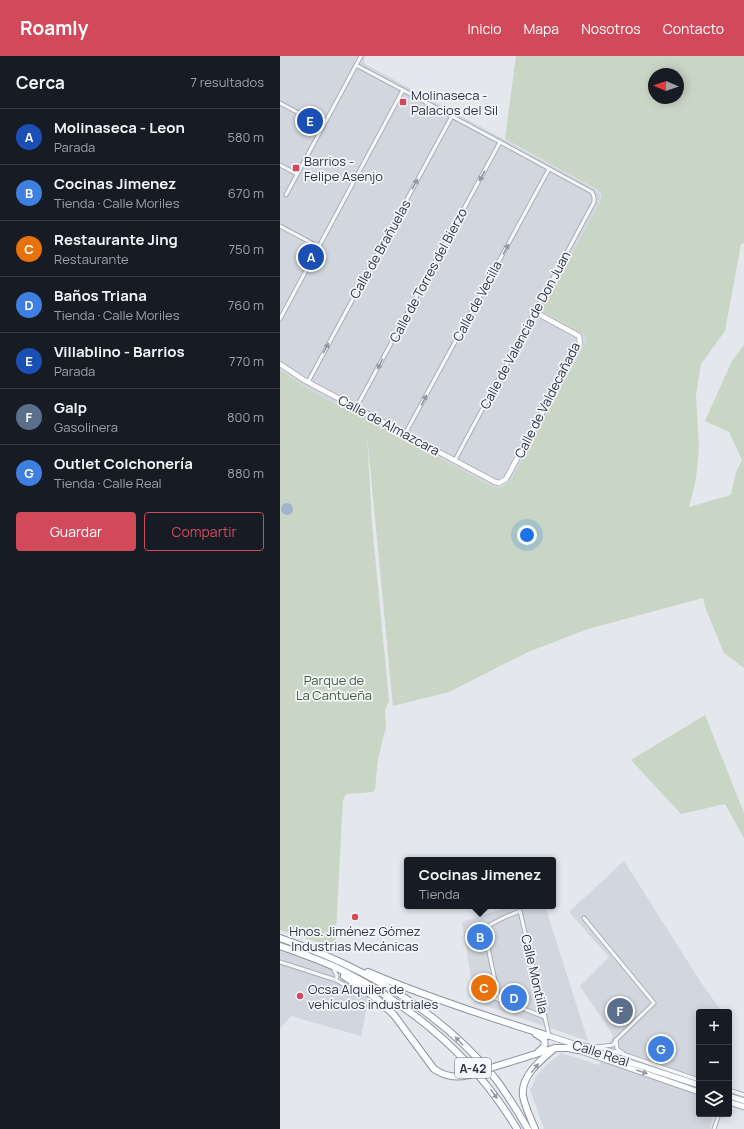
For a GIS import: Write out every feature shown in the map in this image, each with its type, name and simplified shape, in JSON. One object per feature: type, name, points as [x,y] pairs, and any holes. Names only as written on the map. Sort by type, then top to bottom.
[{"type":"highway","name":"A-42","points":[[280,938],[323,954],[393,990],[425,1011],[454,1036],[494,1078],[512,1102],[528,1129]]},
{"type":"highway","name":"A-42","points":[[280,946],[344,971],[384,994],[438,1032],[483,1079],[517,1129]]},
{"type":"highway","points":[[323,954],[392,982],[549,1036]]},
{"type":"highway","points":[[332,967],[377,999],[394,1015],[434,1069],[440,1073],[452,1077],[469,1075],[556,1048],[578,1050]]},
{"type":"highway","points":[[496,1018],[544,1039],[544,1047],[537,1053]]},
{"type":"highway","points":[[535,1129],[525,1103],[523,1088],[525,1080],[537,1065],[556,1048]]},
{"type":"main road","name":"Calle Real","points":[[549,1036],[574,1043],[696,1085]]},
{"type":"main road","name":"Calle Real","points":[[578,1050],[696,1091]]},
{"type":"main road","points":[[732,1097],[744,1101]]},
{"type":"main road","points":[[732,1103],[744,1107]]},
{"type":"street","points":[[286,195],[361,56]]},
{"type":"street","points":[[356,65],[549,169]]},
{"type":"street","points":[[280,319],[403,90]]},
{"type":"street","points":[[280,103],[323,126]]},
{"type":"street","name":"Calle de Brañuelas","points":[[308,382],[452,116]]},
{"type":"street","name":"Calle de Torres del Bierzo","points":[[356,408],[500,142]]},
{"type":"street","points":[[280,165],[297,174]]},
{"type":"street","name":"Calle de Valencia de Don Juan","points":[[455,460],[594,200],[594,195],[592,192],[549,169]]},
{"type":"street","name":"Calle de Vecilla","points":[[405,434],[549,169]]},
{"type":"street","points":[[280,226],[319,247]]},
{"type":"street","name":"Calle de Valdecañada","points":[[499,483],[506,479],[580,343],[579,336],[535,312]]},
{"type":"street","name":"Calle de Almazcara","points":[[280,364],[308,382],[499,483]]},
{"type":"street","name":"Calle Montilla","points":[[499,1000],[484,928],[505,917],[520,912],[549,1036]]},
{"type":"street","points":[[584,918],[654,1003],[616,1040],[613,1045],[597,1047]]},
{"type":"street","points":[[280,962],[336,980],[360,994]]},
{"type":"street","points":[[332,967],[337,976],[336,980]]},
{"type":"street","points":[[476,991],[545,1017]]},
{"type":"street","points":[[616,1040],[617,1049],[623,1054]]},
{"type":"street","points":[[574,1043],[623,1054],[696,1079]]},
{"type":"street","points":[[732,1091],[744,1095]]},
{"type":"street","points":[[714,1129],[718,1117]]},
{"type":"shaded area","points":[[280,56],[366,56],[364,61],[365,64],[599,191],[601,200],[542,310],[583,334],[586,337],[586,342],[511,480],[506,485],[496,487],[491,486],[366,418],[304,387],[280,370]]},
{"type":"shaded area","points":[[624,861],[702,984],[720,1009],[696,1009],[696,1117],[713,1117],[710,1129],[544,1129],[530,1090],[536,1077],[545,1066],[561,1053],[599,1065],[613,1035],[580,986],[609,957],[569,912]]},
{"type":"shaded area","points":[[502,909],[546,909],[588,1041],[475,1002],[462,922]]},
{"type":"shaded area","points":[[280,949],[324,965],[369,996],[361,1036],[291,1016],[280,1029]]},
{"type":"green space","name":"Parque de La Cantueña","points":[[516,56],[744,56],[744,243],[741,244],[725,331],[701,364],[696,395],[699,446],[696,479],[689,507],[731,495],[736,472],[742,460],[729,432],[705,421],[732,361],[744,345],[744,668],[724,653],[705,607],[703,598],[588,629],[528,652],[449,692],[393,706],[367,434],[372,524],[389,701],[385,710],[386,729],[378,759],[375,789],[373,792],[346,794],[343,800],[335,948],[280,930],[280,370],[304,387],[366,418],[491,486],[497,487],[507,484],[511,480],[586,342],[586,337],[583,334],[541,310],[601,200],[600,192],[505,139]]},
{"type":"green space","points":[[705,715],[744,813],[744,838],[725,804],[681,814],[631,760]]},
{"type":"water","points":[[285,503],[289,503],[293,509],[289,515],[285,515],[281,511],[281,507]]},
{"type":"place","name":"Molinaseca - Palacios del Sil","points":[[403,102]]},
{"type":"place","name":"Villablino - Barrios","points":[[310,121]]},
{"type":"place","name":"Barrios - Felipe Asenjo","points":[[296,168]]},
{"type":"place","name":"Molinaseca - Leon","points":[[311,257]]},
{"type":"place","name":"Hnos. Jiménez Gómez Industrias Mecánicas","points":[[355,917]]},
{"type":"place","name":"Cocinas Jimenez","points":[[480,937]]},
{"type":"place","name":"Restaurante Jing","points":[[484,988]]},
{"type":"place","name":"Ocsa Alquiler de vehículos industriales","points":[[300,996]]},
{"type":"place","name":"Baños Triana","points":[[514,998]]},
{"type":"place","name":"Galp","points":[[620,1011]]},
{"type":"place","name":"Outlet Colchonería","points":[[661,1049]]}]
